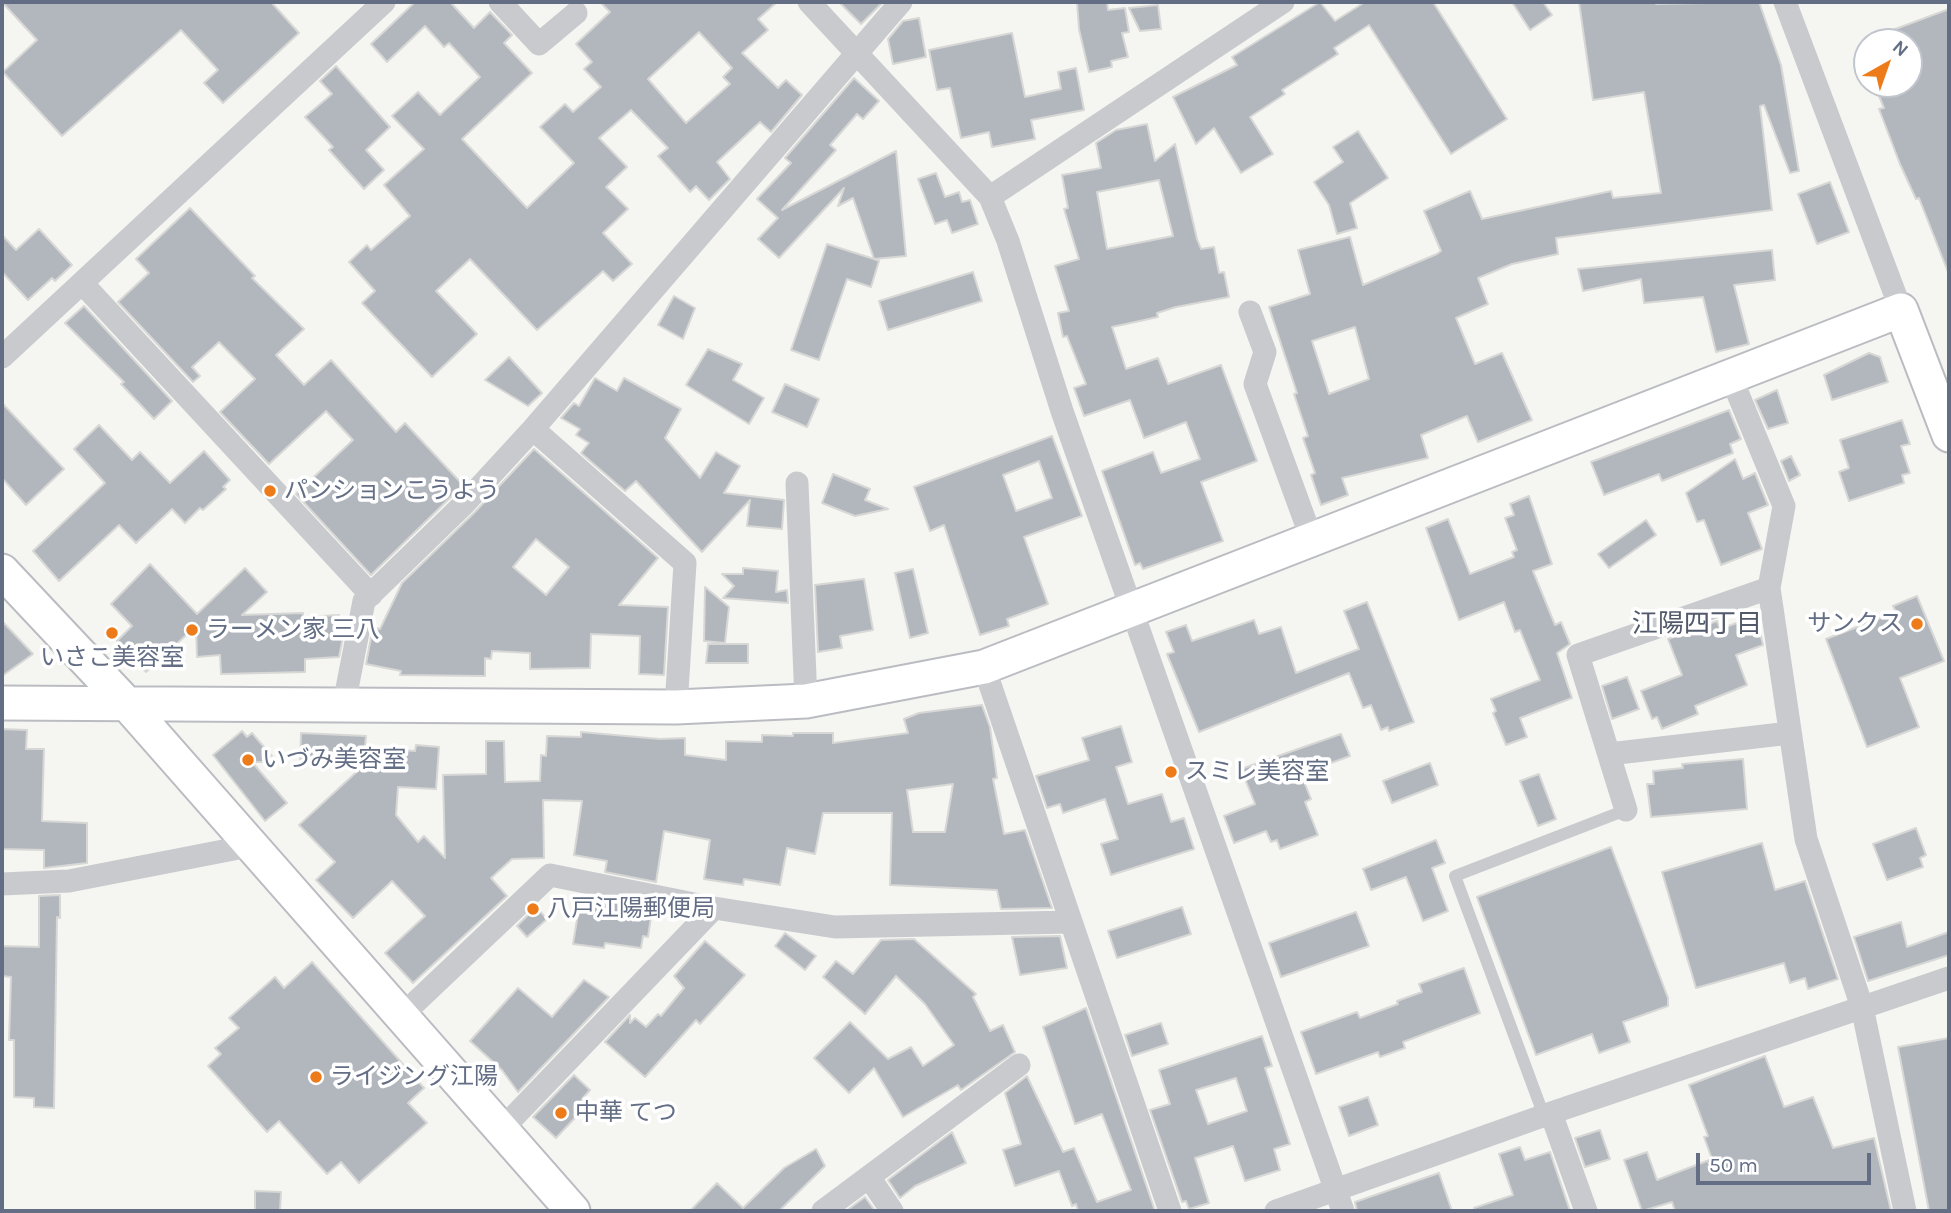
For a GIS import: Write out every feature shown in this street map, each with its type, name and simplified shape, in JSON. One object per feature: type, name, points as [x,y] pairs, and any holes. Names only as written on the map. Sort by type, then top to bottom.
[{"type":"street","points":[[2,358],[384,2]]},
{"type":"street","points":[[500,2],[539,44],[576,13]]},
{"type":"street","points":[[809,2],[990,197],[1340,1201]]},
{"type":"street","points":[[344,704],[364,601],[464,504],[533,429],[901,2]]},
{"type":"street","points":[[990,197],[1283,2]]},
{"type":"street","points":[[1785,2],[1949,435]]},
{"type":"street","points":[[82,283],[371,594]]},
{"type":"street","points":[[2,703],[676,707],[806,701],[984,667],[1901,310]]},
{"type":"street","points":[[1250,312],[1265,352],[1255,384],[1312,540]]},
{"type":"street","points":[[1731,377],[1784,506],[1769,588],[1806,839],[1862,1007],[1905,1211]]},
{"type":"street","points":[[533,429],[685,563],[676,707]]},
{"type":"street","points":[[797,483],[806,701]]},
{"type":"street","points":[[2,571],[127,704],[249,846],[573,1211]]},
{"type":"street","points":[[1626,810],[1577,654],[1769,588]]},
{"type":"street","points":[[984,667],[1170,1211]]},
{"type":"street","points":[[1609,754],[1790,733]]},
{"type":"street","points":[[2,884],[69,881],[249,846]]},
{"type":"street","points":[[400,1017],[550,875],[714,908],[835,927],[1070,922]]},
{"type":"street","points":[[500,1130],[714,908]]},
{"type":"street","points":[[1276,1211],[1340,1201],[1547,1114],[1949,978]]},
{"type":"street","points":[[823,1211],[1019,1065]]},
{"type":"street","points":[[1547,1114],[1586,1211]]},
{"type":"street","points":[[869,1177],[892,1211]]},
{"type":"lane","points":[[1547,1114],[1455,876],[1626,810]]},
{"type":"building","points":[[2,2],[271,2],[299,33],[223,103],[204,83],[218,70],[181,30],[62,136],[3,72],[37,40]]},
{"type":"building","points":[[415,2],[450,2],[474,28],[490,12],[512,35],[504,43],[532,73],[462,139],[527,208],[574,163],[540,127],[565,104],[573,112],[601,87],[584,69],[592,62],[576,44],[610,12],[600,2],[777,2],[758,19],[768,30],[742,53],[778,88],[786,80],[802,95],[771,132],[760,122],[717,162],[730,179],[709,200],[696,186],[690,192],[658,156],[668,148],[631,110],[599,138],[627,167],[606,187],[628,209],[603,233],[632,264],[613,281],[603,271],[537,330],[470,259],[436,291],[477,334],[432,377],[362,303],[375,291],[349,262],[367,245],[371,250],[410,216],[384,185],[424,149],[392,116],[418,92],[440,115],[480,77],[449,43],[444,47],[425,26],[387,62],[371,44]],"holes":[[[699,32],[732,68],[723,77],[730,84],[686,123],[648,79]]]},
{"type":"building","points":[[839,2],[883,2],[861,24]]},
{"type":"building","points":[[1077,2],[1107,2],[1108,10],[1125,8],[1129,32],[1122,33],[1128,57],[1111,61],[1112,67],[1089,72],[1079,29]]},
{"type":"building","points":[[1320,2],[1335,21],[1365,2],[1433,2],[1507,119],[1451,154],[1369,25],[1334,48],[1338,54],[1282,90],[1285,94],[1250,117],[1273,154],[1241,173],[1214,128],[1196,144],[1173,97],[1237,65],[1232,57]]},
{"type":"building","points":[[1512,2],[1543,2],[1552,15],[1530,30]]},
{"type":"building","points":[[1579,2],[1759,2],[1781,65],[1799,171],[1790,173],[1764,105],[1760,106],[1772,210],[1556,238],[1558,254],[1512,264],[1478,278],[1488,304],[1456,318],[1475,364],[1502,353],[1532,420],[1478,442],[1467,416],[1421,435],[1428,458],[1342,478],[1348,495],[1321,505],[1311,475],[1315,473],[1303,438],[1308,436],[1294,394],[1297,393],[1269,307],[1310,294],[1298,250],[1350,237],[1363,285],[1441,251],[1424,211],[1470,191],[1482,219],[1611,191],[1613,198],[1661,193],[1644,92],[1593,100]],"holes":[[[1355,327],[1369,379],[1329,394],[1312,341]]]},
{"type":"building","points":[[1158,5],[1161,29],[1140,31],[1129,8]]},
{"type":"building","points":[[1949,9],[1949,272],[1919,198],[1916,199],[1900,164],[1879,109],[1884,108],[1880,98],[1923,98],[1923,28],[1898,28]]},
{"type":"building","points":[[919,18],[926,57],[893,64],[888,39],[903,21]]},
{"type":"building","points":[[1012,33],[1025,97],[1061,89],[1058,72],[1076,68],[1084,110],[1031,120],[1035,139],[992,147],[989,132],[961,138],[950,88],[937,90],[929,50]]},
{"type":"building","points":[[336,66],[390,127],[366,150],[384,170],[364,189],[329,150],[333,147],[305,117],[332,94],[320,81]]},
{"type":"building","points":[[854,78],[879,101],[863,119],[857,114],[830,145],[836,150],[782,210],[896,151],[906,256],[874,259],[853,198],[838,206],[844,188],[779,258],[758,239],[778,218],[757,199],[791,163],[785,158]]},
{"type":"building","points":[[1147,124],[1155,161],[1175,144],[1197,239],[1201,249],[1214,247],[1219,273],[1224,272],[1229,297],[1176,307],[1157,313],[1158,317],[1112,327],[1126,369],[1158,358],[1168,384],[1221,365],[1257,461],[1201,482],[1223,541],[1143,569],[1140,563],[1135,565],[1102,471],[1153,452],[1161,473],[1200,459],[1186,422],[1144,438],[1130,400],[1084,416],[1074,388],[1086,384],[1067,336],[1063,337],[1058,313],[1069,311],[1055,266],[1079,259],[1064,209],[1068,208],[1062,175],[1101,168],[1096,143],[1116,130]],"holes":[[[1159,180],[1173,236],[1107,249],[1097,192]]]},
{"type":"building","points":[[1358,131],[1388,178],[1350,203],[1357,228],[1337,234],[1329,205],[1314,182],[1343,162],[1333,147]]},
{"type":"building","points":[[936,173],[945,197],[959,192],[962,202],[970,200],[978,224],[952,233],[947,220],[935,224],[918,179]]},
{"type":"building","points":[[1830,182],[1849,232],[1817,244],[1798,194]]},
{"type":"building","points":[[190,208],[255,276],[252,278],[304,329],[276,355],[304,385],[331,360],[396,432],[405,423],[463,485],[371,575],[296,494],[353,440],[326,411],[269,464],[220,412],[255,379],[219,342],[192,367],[200,376],[193,382],[118,302],[149,273],[136,259]]},
{"type":"building","points":[[39,229],[72,265],[55,281],[52,278],[28,300],[2,272],[2,235],[16,250]]},
{"type":"building","points":[[827,244],[879,261],[871,287],[847,279],[819,360],[791,350]]},
{"type":"building","points":[[1772,250],[1775,280],[1734,285],[1749,344],[1716,352],[1703,297],[1644,303],[1641,279],[1583,291],[1578,269]]},
{"type":"building","points":[[973,272],[982,301],[888,330],[879,301]]},
{"type":"building","points":[[674,296],[695,308],[683,339],[658,325]]},
{"type":"building","points":[[84,306],[172,401],[154,419],[121,384],[124,382],[65,323]]},
{"type":"building","points":[[708,349],[742,364],[733,380],[764,398],[749,424],[686,385]]},
{"type":"building","points":[[1869,353],[1880,357],[1888,382],[1832,400],[1824,375]]},
{"type":"building","points":[[509,357],[542,393],[528,406],[485,380]]},
{"type":"building","points":[[595,378],[617,391],[624,378],[681,409],[665,438],[700,478],[716,452],[740,466],[724,493],[784,500],[782,529],[747,526],[750,500],[702,552],[636,481],[625,491],[581,453],[589,443],[576,435],[580,429],[561,418],[574,403],[579,406]]},
{"type":"building","points":[[785,384],[819,399],[807,427],[772,412]]},
{"type":"building","points":[[1777,390],[1788,423],[1768,429],[1755,400]]},
{"type":"building","points":[[2,403],[64,469],[26,505],[2,478]]},
{"type":"building","points":[[1729,410],[1741,439],[1730,444],[1733,453],[1662,481],[1659,474],[1604,495],[1591,462]]},
{"type":"building","points":[[1902,420],[1910,444],[1901,446],[1910,473],[1902,475],[1904,483],[1849,501],[1839,472],[1849,468],[1840,440]]},
{"type":"building","points":[[99,425],[132,460],[140,452],[170,483],[204,451],[230,480],[223,487],[226,489],[185,523],[172,509],[136,543],[119,525],[59,581],[33,551],[105,483],[74,449]]},
{"type":"building","points":[[1052,436],[1082,516],[1024,537],[1048,604],[1007,619],[1009,626],[980,635],[944,525],[930,531],[914,487]],"holes":[[[1039,461],[1052,498],[1016,511],[1003,475]]]},
{"type":"building","points":[[534,449],[658,558],[619,605],[668,607],[664,675],[639,674],[640,636],[591,634],[590,668],[530,669],[530,653],[492,651],[491,659],[485,658],[485,676],[400,675],[401,671],[366,664],[373,627],[380,629],[402,583],[474,513]],"holes":[[[536,539],[569,567],[546,595],[513,567]]]},
{"type":"building","points":[[1791,456],[1800,475],[1789,481],[1781,461]]},
{"type":"building","points":[[1735,459],[1743,479],[1755,473],[1768,505],[1748,513],[1762,549],[1721,565],[1704,520],[1697,522],[1686,493]]},
{"type":"building","points":[[833,474],[870,489],[865,500],[888,509],[855,516],[822,503]]},
{"type":"building","points":[[1529,496],[1552,564],[1533,571],[1555,625],[1561,622],[1570,644],[1557,653],[1572,698],[1520,718],[1527,737],[1506,745],[1493,713],[1496,711],[1491,699],[1540,680],[1520,630],[1515,632],[1504,602],[1459,620],[1426,528],[1448,519],[1470,574],[1514,557],[1512,552],[1517,550],[1505,518],[1514,515],[1510,504]]},
{"type":"building","points":[[1646,520],[1656,535],[1609,568],[1598,554]]},
{"type":"building","points":[[150,564],[197,614],[245,568],[267,592],[242,615],[339,615],[339,620],[346,622],[339,657],[305,659],[305,672],[221,674],[220,655],[197,657],[196,626],[146,672],[117,641],[132,626],[111,604]]},
{"type":"building","points":[[743,568],[778,571],[776,592],[787,590],[788,603],[723,598],[734,586],[722,574],[743,574]]},
{"type":"building","points":[[913,569],[928,633],[910,638],[895,573]]},
{"type":"building","points":[[864,579],[873,630],[840,636],[842,648],[818,652],[815,585]]},
{"type":"building","points":[[705,587],[729,607],[725,643],[704,641]]},
{"type":"building","points":[[1917,596],[1944,661],[1900,678],[1919,727],[1867,747],[1826,639],[1896,612],[1893,606]]},
{"type":"building","points":[[1367,602],[1414,722],[1389,731],[1388,727],[1381,730],[1371,705],[1363,708],[1349,673],[1199,732],[1167,654],[1174,652],[1166,632],[1186,625],[1192,641],[1254,620],[1259,634],[1281,627],[1296,673],[1359,649],[1344,611]]},
{"type":"building","points":[[1756,616],[1763,645],[1736,655],[1747,685],[1695,706],[1698,714],[1662,729],[1657,717],[1652,719],[1641,691],[1682,675],[1668,639],[1717,621],[1720,629]]},
{"type":"building","points":[[2,621],[33,654],[2,676]]},
{"type":"building","points":[[708,644],[748,644],[748,663],[706,663]]},
{"type":"building","points":[[1627,677],[1639,709],[1612,719],[1602,686]]},
{"type":"building","points":[[982,705],[990,727],[997,778],[993,779],[1004,834],[1025,830],[1052,908],[1001,909],[997,890],[890,885],[892,813],[823,813],[815,854],[787,848],[780,885],[744,879],[743,885],[704,879],[710,840],[664,831],[656,882],[605,872],[607,861],[574,855],[582,801],[543,800],[544,858],[512,859],[491,878],[507,896],[413,983],[385,953],[425,916],[392,881],[353,918],[316,880],[335,862],[299,825],[362,767],[300,763],[301,733],[366,736],[365,747],[415,751],[416,745],[439,747],[436,789],[398,787],[396,815],[418,842],[424,836],[445,858],[443,775],[486,774],[486,741],[504,741],[505,782],[540,781],[541,755],[546,756],[547,736],[581,737],[581,732],[660,739],[685,738],[685,755],[726,760],[726,741],[762,742],[762,735],[833,733],[833,743],[908,733],[904,719],[919,713]],"holes":[[[953,784],[945,832],[913,832],[907,790]]]},
{"type":"building","points":[[1121,726],[1132,762],[1116,767],[1128,804],[1162,794],[1171,822],[1184,818],[1194,849],[1111,875],[1101,844],[1118,839],[1105,799],[1063,813],[1060,804],[1047,808],[1036,776],[1089,760],[1082,738]]},
{"type":"building","points":[[2,729],[27,730],[26,749],[44,749],[42,821],[87,823],[87,863],[44,868],[44,850],[2,849]]},
{"type":"building","points":[[242,731],[247,737],[252,733],[277,762],[252,762],[287,803],[265,821],[213,755]]},
{"type":"building","points":[[1341,734],[1350,756],[1301,774],[1311,799],[1305,802],[1318,835],[1280,849],[1277,840],[1271,842],[1266,831],[1234,843],[1224,816],[1255,804],[1241,769]]},
{"type":"building","points":[[1743,759],[1747,809],[1651,817],[1647,784],[1654,784],[1653,771],[1683,768],[1682,764]]},
{"type":"building","points":[[1430,763],[1438,785],[1392,803],[1383,781]]},
{"type":"building","points":[[1539,774],[1556,819],[1538,826],[1520,781]]},
{"type":"building","points":[[1916,828],[1926,855],[1920,858],[1923,867],[1887,880],[1873,844]]},
{"type":"building","points":[[1436,840],[1445,863],[1432,868],[1448,911],[1423,921],[1406,877],[1371,890],[1363,869]]},
{"type":"building","points":[[1762,843],[1775,890],[1805,881],[1838,979],[1808,989],[1805,978],[1790,983],[1784,963],[1696,988],[1662,872]]},
{"type":"building","points":[[1611,847],[1668,998],[1668,1006],[1623,1022],[1630,1042],[1599,1053],[1592,1034],[1536,1055],[1477,897]]},
{"type":"building","points":[[60,895],[60,918],[57,917],[54,1108],[34,1107],[34,1098],[14,1097],[14,1040],[9,1040],[11,977],[2,976],[2,946],[39,947],[39,896]]},
{"type":"building","points":[[581,895],[652,910],[648,937],[643,936],[641,948],[605,943],[604,948],[573,944]]},
{"type":"building","points":[[536,907],[547,919],[527,937],[517,926]]},
{"type":"building","points":[[1182,907],[1191,934],[1117,958],[1108,931]]},
{"type":"building","points":[[1356,912],[1369,946],[1281,977],[1269,943]]},
{"type":"building","points":[[1901,922],[1907,947],[1949,932],[1949,955],[1868,981],[1854,937]]},
{"type":"building","points":[[785,933],[816,956],[805,970],[775,946]]},
{"type":"building","points":[[1060,936],[1067,968],[1020,975],[1012,937]]},
{"type":"building","points":[[914,939],[976,994],[973,997],[990,1031],[1003,1025],[1015,1052],[961,1090],[958,1085],[903,1117],[874,1068],[849,1093],[814,1058],[850,1022],[888,1059],[911,1047],[923,1066],[954,1045],[925,1004],[896,976],[865,1014],[823,977],[836,961],[853,974],[881,940]]},
{"type":"building","points":[[705,941],[745,975],[700,1024],[696,1020],[645,1077],[605,1042],[630,1015],[630,1023],[635,1018],[646,1027],[658,1014],[661,1016],[684,988],[674,976]]},
{"type":"building","name":"ライジング江陽","points":[[312,962],[424,1088],[408,1103],[427,1123],[359,1183],[341,1162],[327,1174],[279,1121],[267,1132],[208,1066],[221,1054],[215,1048],[239,1028],[229,1018],[275,977],[284,988]]},
{"type":"building","points":[[1464,968],[1480,1013],[1403,1042],[1405,1048],[1380,1057],[1378,1052],[1316,1074],[1301,1032],[1357,1012],[1360,1018],[1398,1004],[1397,1001],[1422,992],[1419,984]]},
{"type":"building","points":[[584,980],[609,997],[518,1092],[502,1070],[470,1041],[518,988],[552,1017]]},
{"type":"building","points":[[1086,1008],[1155,1211],[1078,1211],[1076,1204],[1072,1206],[1059,1171],[1015,1186],[1003,1150],[1021,1144],[1005,1093],[1027,1076],[1063,1152],[1074,1148],[1097,1202],[1131,1190],[1102,1114],[1075,1124],[1043,1027]]},
{"type":"building","points":[[1161,1023],[1168,1044],[1132,1056],[1125,1035]]},
{"type":"building","points":[[1262,1036],[1272,1066],[1265,1068],[1290,1144],[1274,1149],[1280,1170],[1245,1181],[1233,1146],[1195,1158],[1209,1203],[1189,1209],[1186,1201],[1182,1202],[1150,1110],[1170,1104],[1159,1070]],"holes":[[[1236,1078],[1247,1111],[1208,1124],[1196,1090]]]},
{"type":"building","points":[[1949,1038],[1949,1211],[1929,1211],[1898,1047]]},
{"type":"building","points":[[1765,1056],[1784,1107],[1813,1097],[1833,1148],[1874,1138],[1891,1211],[1675,1211],[1672,1202],[1642,1211],[1624,1160],[1647,1152],[1657,1180],[1712,1159],[1704,1137],[1708,1136],[1689,1085]]},
{"type":"building","points":[[574,1075],[590,1090],[582,1099],[588,1104],[556,1138],[533,1117]]},
{"type":"building","points":[[1368,1097],[1378,1125],[1349,1136],[1339,1107]]},
{"type":"building","points":[[1600,1130],[1610,1159],[1585,1167],[1575,1138]]},
{"type":"building","points":[[952,1132],[966,1163],[915,1186],[900,1198],[888,1180]]},
{"type":"building","points":[[1520,1147],[1525,1160],[1550,1152],[1570,1211],[1474,1211],[1474,1208],[1513,1195],[1499,1154]]},
{"type":"building","points":[[816,1149],[825,1166],[779,1211],[690,1211],[717,1183],[743,1208],[784,1168]]},
{"type":"building","points":[[1439,1173],[1452,1211],[1357,1211],[1355,1202]]},
{"type":"building","points":[[255,1191],[281,1192],[280,1211],[255,1211]]},
{"type":"building","points":[[865,1197],[875,1211],[846,1211]]},
{"type":"place","name":"パンションこうよう","points":[[270,491]]},
{"type":"place","name":"サンクス","points":[[1917,624]]},
{"type":"place","name":"ラーメン家 三八","points":[[192,630]]},
{"type":"place","name":"いさこ美容室","points":[[112,633]]},
{"type":"place","name":"いづみ美容室","points":[[248,760]]},
{"type":"place","name":"スミレ美容室","points":[[1171,772]]},
{"type":"place","name":"八戸江陽郵便局","points":[[533,909]]},
{"type":"place","name":"ライジング江陽","points":[[316,1077]]},
{"type":"place","name":"中華 てつ","points":[[561,1113]]},
{"type":"district","name":"江陽四丁目","points":[[1697,625]]}]
